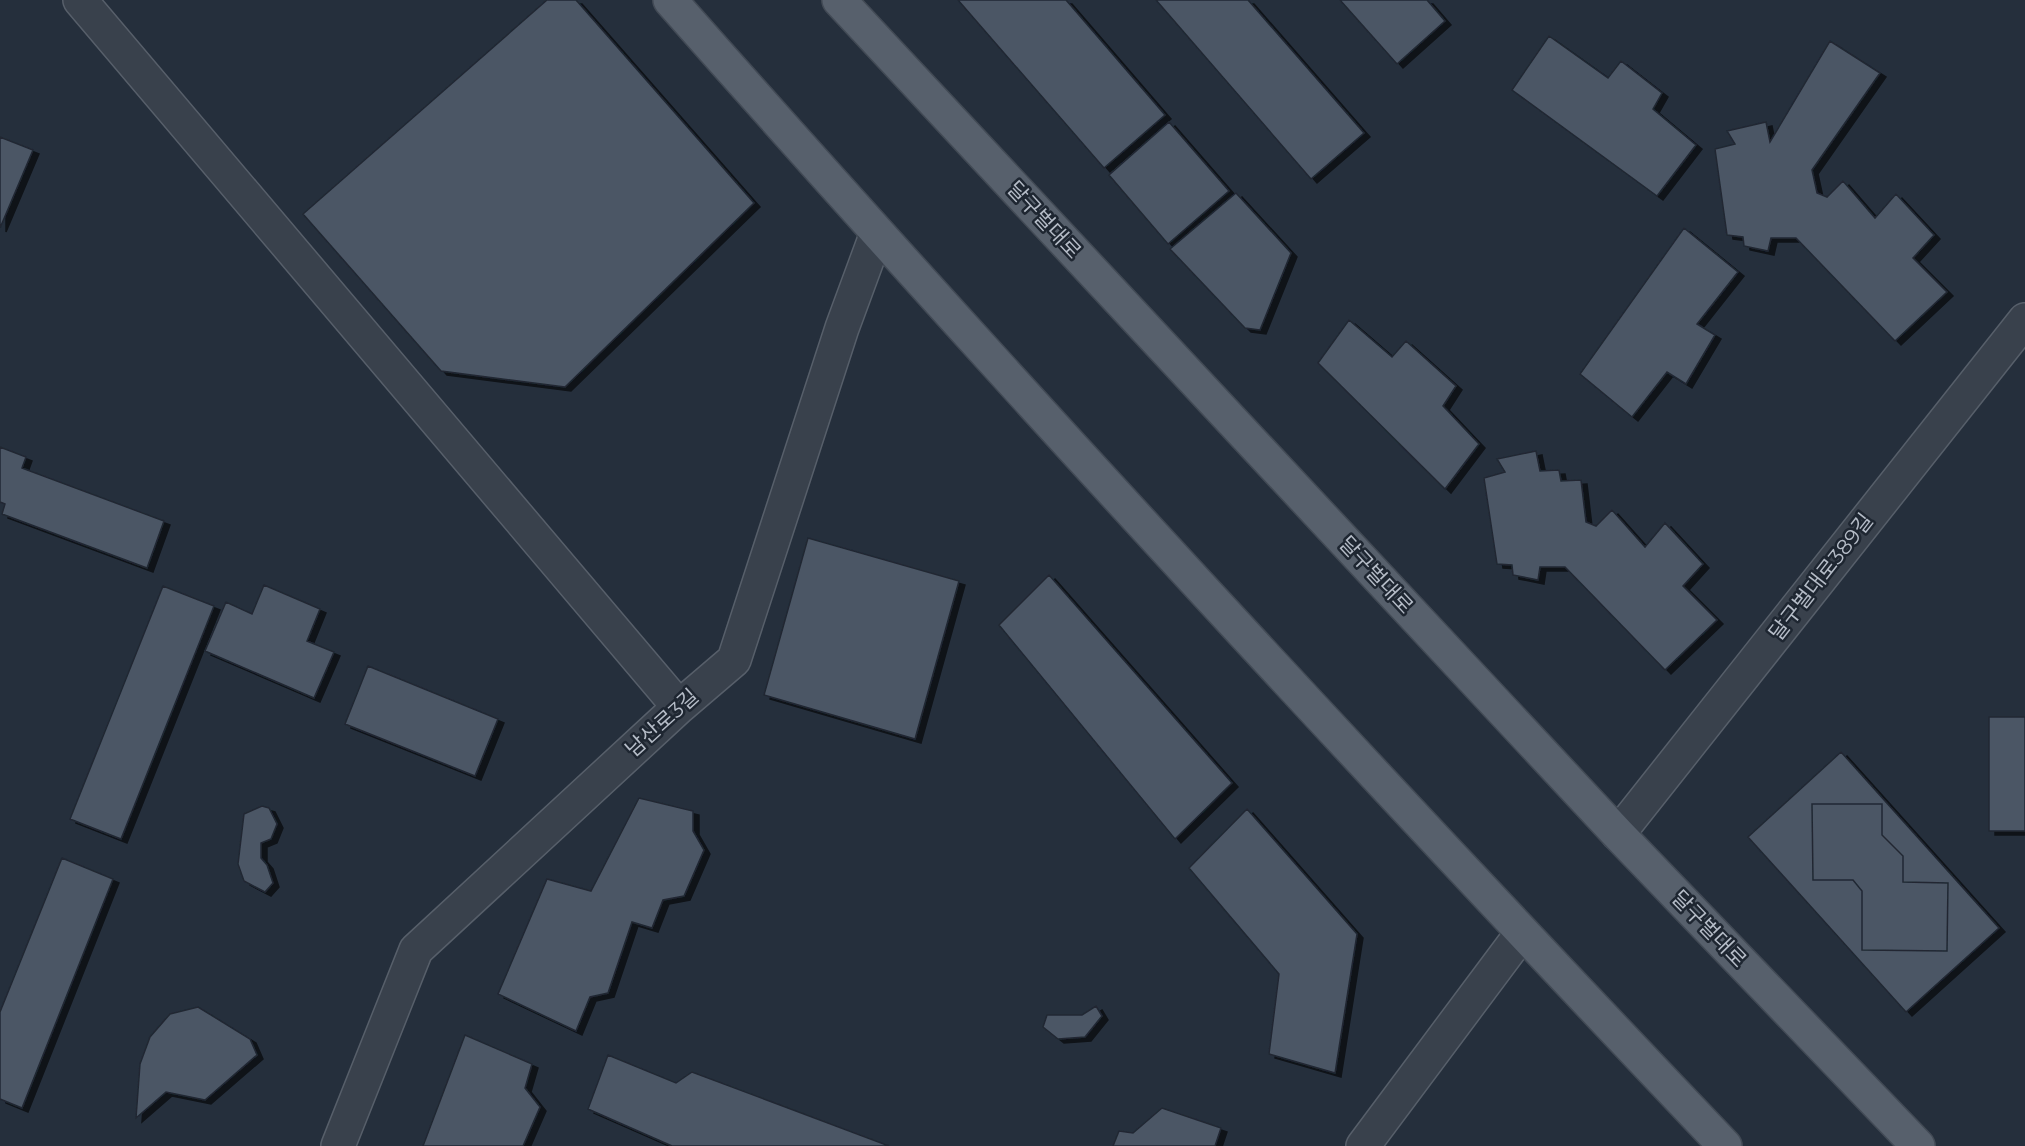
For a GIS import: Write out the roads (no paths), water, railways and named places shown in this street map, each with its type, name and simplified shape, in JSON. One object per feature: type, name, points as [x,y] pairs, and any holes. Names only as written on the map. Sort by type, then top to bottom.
[{"type":"main road","points":[[670,0],[877,233],[1522,933],[1725,1146]]},
{"type":"main road","name":"달구벌대로","points":[[839,0],[1618,834],[1918,1146]]},
{"type":"street","points":[[80,0],[679,707]]},
{"type":"street","name":"남산로3길","points":[[338,1146],[416,950],[679,707],[734,660],[842,328],[877,233]]},
{"type":"street","name":"달구벌대로389길","points":[[1618,834],[2025,320]]},
{"type":"street","points":[[1363,1146],[1522,933]]}]
